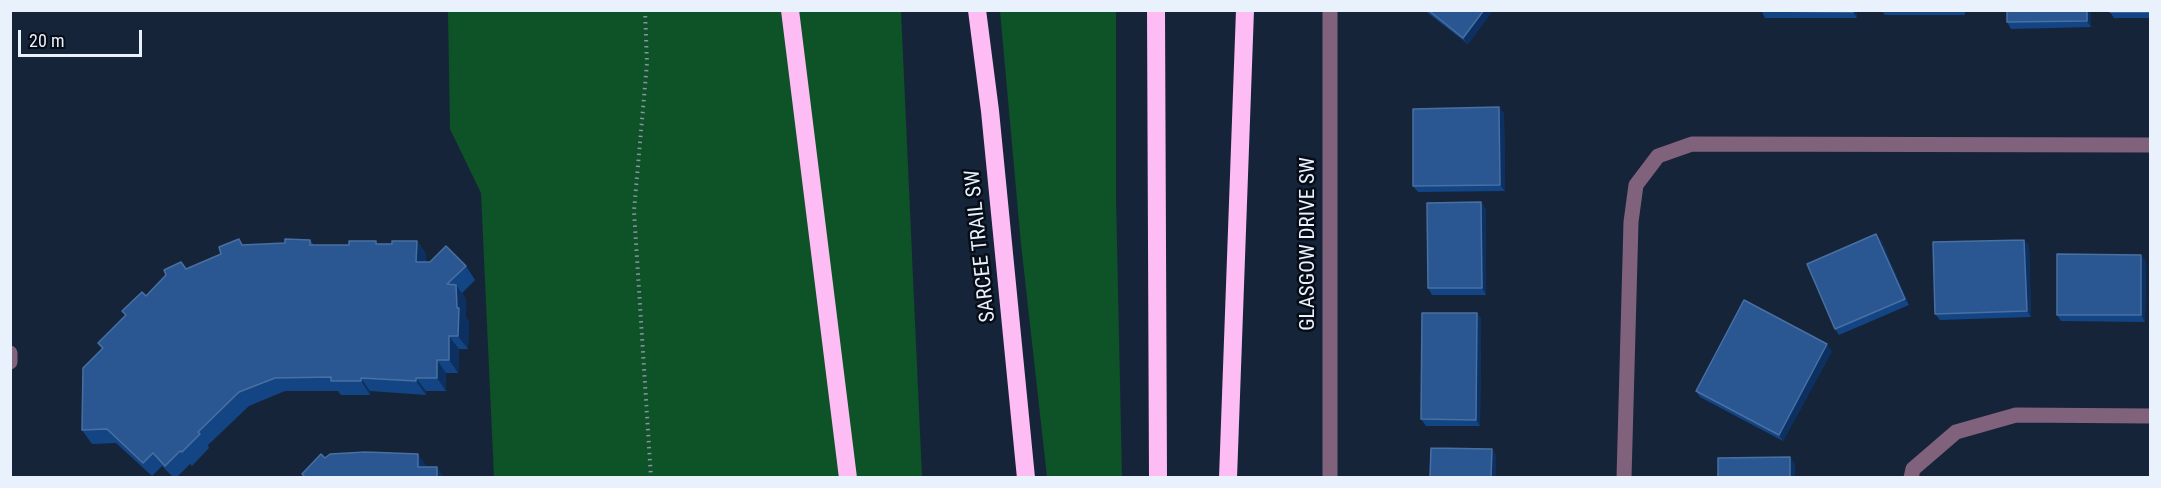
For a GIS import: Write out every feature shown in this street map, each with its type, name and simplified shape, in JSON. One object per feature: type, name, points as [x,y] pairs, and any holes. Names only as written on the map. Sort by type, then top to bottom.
[{"type":"highway","points":[[790,10],[848,477]]},
{"type":"highway","name":"SARCEE TRAIL SW","points":[[977,10],[990,111],[1026,477]]},
{"type":"highway","points":[[1156,10],[1158,477]]},
{"type":"highway","points":[[1228,477],[1245,10]]},
{"type":"street","name":"GLASGOW DRIVE SW","points":[[1330,10],[1330,477]]},
{"type":"street","points":[[1624,477],[1631,222],[1636,185],[1658,156],[1692,144],[2151,145]]},
{"type":"street","points":[[10,353],[10,362]]},
{"type":"street","points":[[1911,477],[1913,469],[1956,432],[2016,415],[2151,416]]},
{"type":"path","points":[[645,10],[647,63],[634,211],[651,477]]},
{"type":"green space","points":[[448,11],[901,11],[922,477],[494,477],[481,193],[450,129]]},
{"type":"green space","points":[[1000,11],[1116,11],[1116,197],[1122,477],[1047,477],[1021,244]]},
{"type":"building","points":[[1428,10],[1484,10],[1463,38]]},
{"type":"building","points":[[1853,10],[1853,12],[1761,11]]},
{"type":"building","points":[[2007,10],[2087,10],[2087,21],[2007,22]]},
{"type":"building","points":[[2110,10],[2151,10],[2151,12],[2110,12]]},
{"type":"building","points":[[1499,107],[1500,185],[1413,186],[1413,109]]},
{"type":"building","points":[[1481,202],[1482,288],[1428,288],[1427,203]]},
{"type":"building","points":[[1876,234],[1905,299],[1835,329],[1807,264]]},
{"type":"building","points":[[239,239],[242,245],[285,243],[285,239],[310,240],[310,245],[349,245],[349,241],[376,241],[376,244],[392,244],[392,241],[417,241],[416,262],[430,262],[446,246],[466,266],[447,284],[456,285],[457,308],[459,308],[458,336],[449,336],[449,360],[437,360],[437,378],[416,378],[416,381],[361,378],[361,381],[331,381],[331,377],[275,378],[239,392],[198,432],[200,434],[182,452],[180,451],[165,466],[153,453],[143,463],[107,429],[82,430],[83,368],[103,348],[98,343],[126,315],[122,311],[142,292],[146,296],[166,275],[164,270],[181,262],[186,269],[221,254],[219,247]]},
{"type":"building","points":[[2024,240],[2027,311],[1935,314],[1933,242]]},
{"type":"building","points":[[2057,254],[2141,255],[2141,315],[2057,315]]},
{"type":"building","points":[[1744,300],[1827,344],[1779,435],[1696,391]]},
{"type":"building","points":[[1422,313],[1477,313],[1476,420],[1421,419]]},
{"type":"building","points":[[1431,448],[1492,449],[1491,477],[1430,477]]},
{"type":"building","points":[[366,452],[418,454],[418,467],[437,467],[437,477],[305,477],[302,474],[321,454],[325,458],[330,454]]},
{"type":"building","points":[[1790,457],[1790,477],[1718,477],[1718,458]]}]
